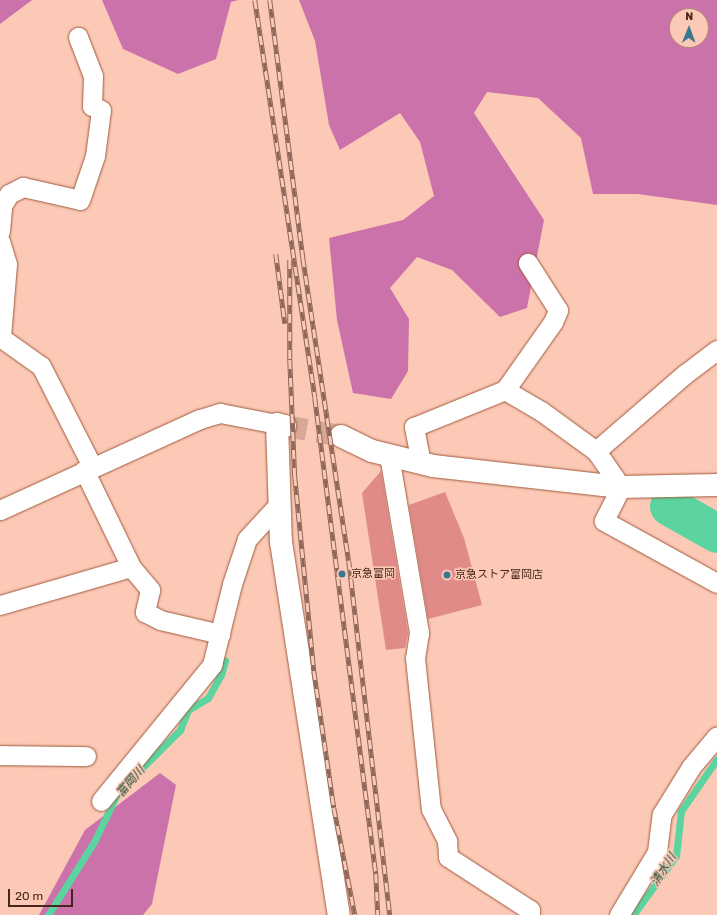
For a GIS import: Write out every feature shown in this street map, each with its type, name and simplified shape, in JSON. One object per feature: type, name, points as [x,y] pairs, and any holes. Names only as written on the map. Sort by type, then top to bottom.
[{"type":"street","points":[[0,231],[2,206],[9,194],[23,187],[80,200],[95,156],[101,110],[92,106],[93,76],[78,38]]},
{"type":"street","points":[[0,241],[7,264],[0,337],[41,366],[88,468],[131,567],[150,590],[145,612],[160,620],[220,634]]},
{"type":"street","points":[[421,463],[414,427],[505,390],[553,322],[558,310],[528,263]]},
{"type":"street","points":[[596,451],[685,374],[717,350]]},
{"type":"street","points":[[505,390],[542,411],[596,451],[621,487]]},
{"type":"street","points":[[0,510],[88,468],[200,419],[220,413],[281,425],[278,505],[287,599],[339,915]]},
{"type":"street","points":[[341,436],[372,451],[421,463],[621,487],[717,485]]},
{"type":"street","points":[[389,454],[419,633],[415,663],[431,809],[447,842],[448,857],[530,910],[530,915]]},
{"type":"street","points":[[621,487],[604,521],[717,583]]},
{"type":"street","points":[[101,801],[212,665],[247,539],[278,505]]},
{"type":"street","points":[[0,605],[131,567]]},
{"type":"street","points":[[619,915],[657,852],[662,814],[691,767],[717,736]]},
{"type":"street","points":[[0,755],[86,756]]},
{"type":"shaded area","points":[[0,0],[32,0],[0,24]]},
{"type":"shaded area","points":[[102,0],[238,0],[231,2],[216,59],[178,74],[123,49]]},
{"type":"shaded area","points":[[299,0],[717,0],[717,205],[638,194],[593,194],[581,138],[538,98],[487,92],[474,113],[544,220],[527,308],[500,317],[452,270],[417,257],[390,288],[409,319],[408,371],[391,399],[353,393],[337,320],[329,238],[403,220],[434,196],[420,142],[400,113],[340,150],[329,125],[315,41]]},
{"type":"shaded area","points":[[160,773],[176,785],[152,904],[143,915],[39,915],[85,830]]},
{"type":"building","name":"京急富岡","points":[[381,471],[408,633],[405,648],[386,650],[362,493]]},
{"type":"building","name":"京急ストア富岡店","points":[[445,492],[464,538],[482,605],[428,619],[409,505]]},
{"type":"waterway","name":"富岡川","points":[[669,506],[717,533]]},
{"type":"waterway","name":"富岡川","points":[[48,915],[94,842],[118,792],[180,730],[188,710],[208,698],[221,675],[225,661]]},
{"type":"waterway","name":"清水川","points":[[633,915],[676,856],[681,811],[717,759]]},
{"type":"tunnel","points":[[285,426],[341,436]]},
{"type":"railway","points":[[255,0],[315,398],[376,874],[378,915]]},
{"type":"railway","points":[[270,0],[303,258],[349,561],[390,915]]},
{"type":"railway","points":[[276,254],[285,323]]},
{"type":"railway","points":[[290,260],[290,360],[295,477],[314,671],[334,808],[355,915]]},
{"type":"place","name":"京急富岡","points":[[342,574]]},
{"type":"place","name":"京急ストア富岡店","points":[[447,575]]}]
